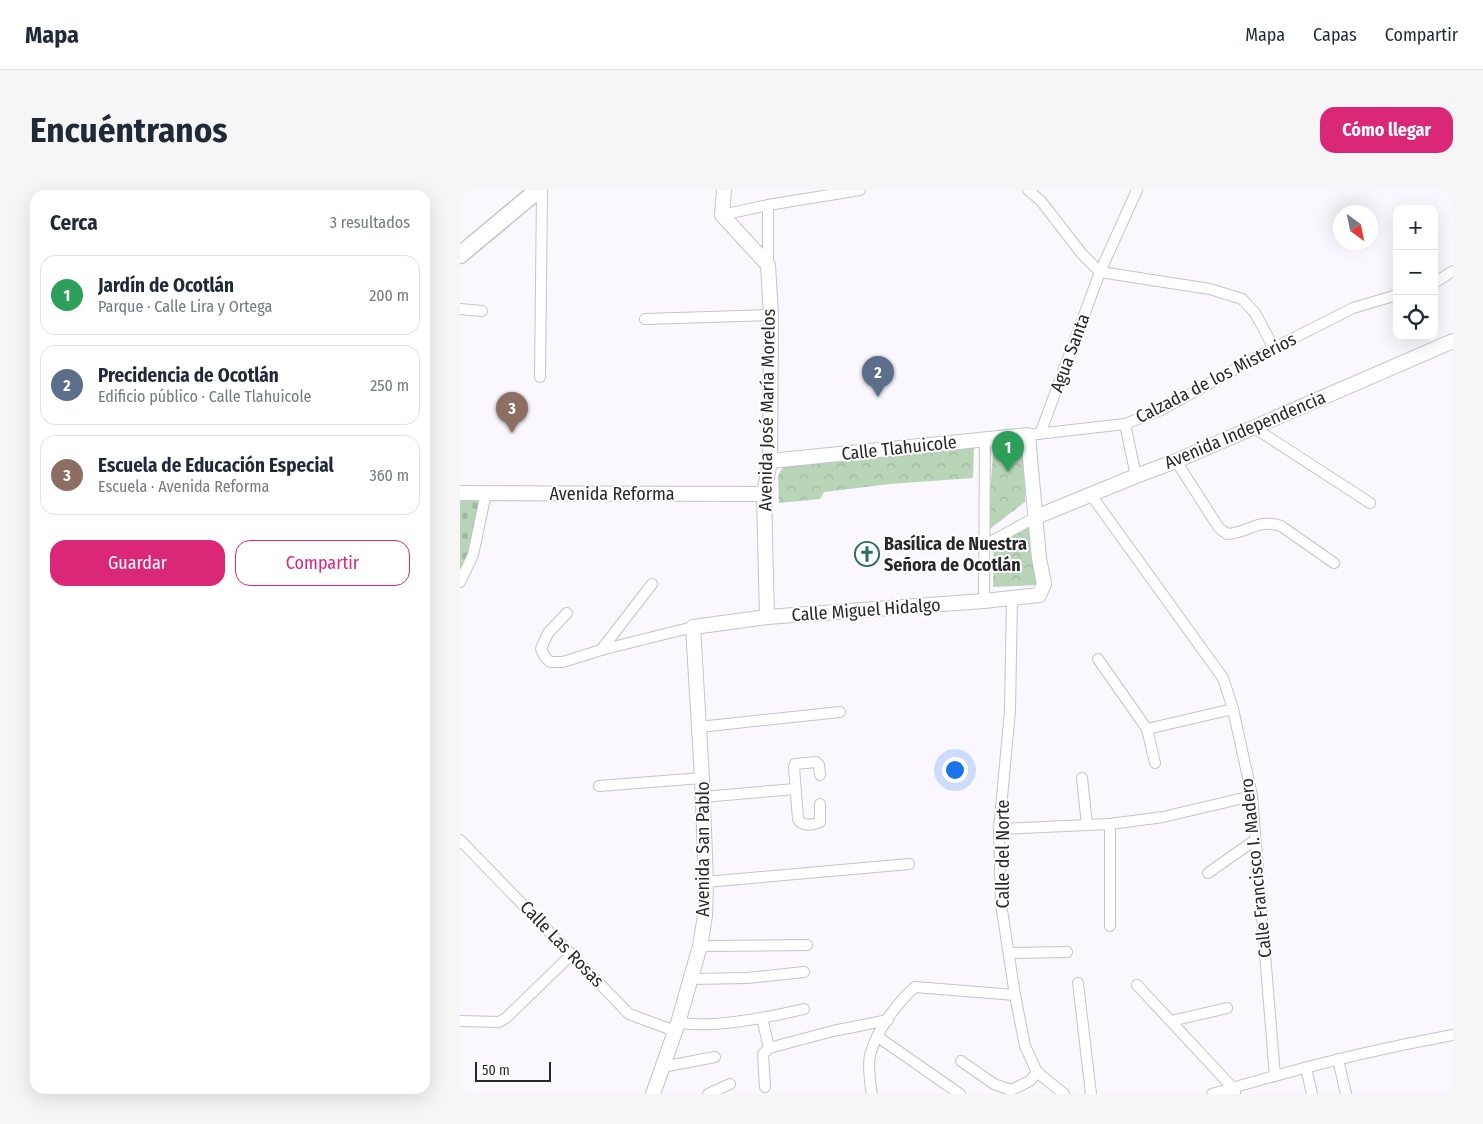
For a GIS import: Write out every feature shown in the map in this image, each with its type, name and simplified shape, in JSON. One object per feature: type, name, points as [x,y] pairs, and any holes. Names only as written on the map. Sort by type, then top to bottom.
[{"type":"main road","points":[[460,256],[538,190]]},
{"type":"street","points":[[540,377],[542,190]]},
{"type":"street","points":[[724,190],[722,215],[768,265]]},
{"type":"street","points":[[722,215],[768,205],[860,190]]},
{"type":"street","points":[[1028,190],[1041,201],[1082,254],[1100,272],[1210,289],[1242,299],[1255,313],[1274,348]]},
{"type":"street","name":"Agua Santa","points":[[1034,434],[1100,272],[1137,190]]},
{"type":"street","points":[[768,205],[768,265]]},
{"type":"street","name":"Avenida José María Morelos","points":[[767,617],[764,494],[770,461],[771,315],[768,265]]},
{"type":"street","points":[[1438,280],[1453,271]]},
{"type":"street","name":"Calzada de los Misterios","points":[[1034,434],[1124,424],[1161,410],[1274,348],[1353,308],[1393,296]]},
{"type":"street","points":[[460,309],[482,311]]},
{"type":"street","points":[[645,319],[771,315]]},
{"type":"street","name":"Avenida Independencia","points":[[1036,517],[1176,461],[1453,341]]},
{"type":"street","points":[[1124,424],[1136,476]]},
{"type":"street","points":[[1253,427],[1370,503]]},
{"type":"street","points":[[985,545],[1036,517],[1034,434]]},
{"type":"street","name":"Calle Tlahuicole","points":[[770,461],[1034,434]]},
{"type":"street","points":[[984,439],[984,601]]},
{"type":"street","points":[[1176,461],[1219,528],[1227,534],[1236,534],[1260,523],[1271,522],[1281,526],[1334,563]]},
{"type":"street","name":"Avenida Reforma","points":[[460,493],[764,494]]},
{"type":"street","points":[[460,582],[473,555],[486,493]]},
{"type":"street","name":"Calle Francisco I. Madero","points":[[1091,495],[1223,678],[1234,709],[1252,796],[1275,1076]]},
{"type":"street","name":"Calle Miguel Hidalgo","points":[[693,627],[767,617],[1040,595],[1044,584],[1036,517]]},
{"type":"street","points":[[602,650],[652,584]]},
{"type":"street","name":"Calle del Norte","points":[[1012,597],[1010,711],[999,829],[1001,904],[1026,1046],[1037,1072],[1064,1094]]},
{"type":"street","points":[[566,613],[548,633],[541,649],[550,662],[563,662],[693,627]]},
{"type":"street","name":"Avenida San Pablo","points":[[653,1094],[691,979],[700,946],[705,916],[706,882],[702,778],[693,627]]},
{"type":"street","points":[[1098,659],[1146,729],[1156,763]]},
{"type":"street","points":[[1146,729],[1234,709]]},
{"type":"street","points":[[699,727],[840,712]]},
{"type":"street","points":[[820,775],[818,762],[795,764],[795,789],[800,823],[820,822],[820,804]]},
{"type":"street","points":[[599,786],[702,778]]},
{"type":"street","points":[[1082,778],[1087,825]]},
{"type":"street","points":[[702,797],[795,789]]},
{"type":"street","points":[[999,829],[1110,824],[1163,818],[1252,796]]},
{"type":"street","points":[[1110,824],[1110,926]]},
{"type":"street","name":"Calle Las Rosas","points":[[460,840],[629,1014],[676,1027],[762,1018],[804,1009]]},
{"type":"street","points":[[1208,873],[1255,840]]},
{"type":"street","points":[[706,882],[910,864]]},
{"type":"street","points":[[700,946],[808,945]]},
{"type":"street","points":[[1009,953],[1067,952]]},
{"type":"street","points":[[465,1021],[499,1022],[506,1018],[572,954]]},
{"type":"street","points":[[691,979],[747,978],[804,972]]},
{"type":"street","points":[[1078,983],[1091,1094]]},
{"type":"street","points":[[1137,985],[1234,1091]]},
{"type":"street","points":[[872,1094],[870,1088],[870,1057],[878,1037],[907,994],[915,987],[1016,996]]},
{"type":"street","points":[[1171,1021],[1227,1008]]},
{"type":"street","points":[[762,1018],[769,1048]]},
{"type":"street","points":[[765,1087],[763,1054],[769,1048],[833,1031],[888,1020]]},
{"type":"street","points":[[1212,1094],[1234,1091],[1275,1076],[1338,1059],[1453,1035]]},
{"type":"street","points":[[878,1037],[960,1094]]},
{"type":"street","points":[[662,1067],[714,1057]]},
{"type":"street","points":[[1338,1059],[1346,1094]]},
{"type":"street","points":[[960,1061],[994,1084],[1011,1090],[1030,1081],[1037,1072]]},
{"type":"street","points":[[1306,1068],[1312,1094]]},
{"type":"street","points":[[708,1094],[730,1084]]},
{"type":"green space","points":[[1026,436],[1025,502],[987,531],[994,441]]},
{"type":"green space","points":[[974,443],[973,478],[890,484],[824,492],[820,499],[779,503],[778,476],[785,463]]},
{"type":"green space","points":[[460,497],[482,498],[469,551],[460,572]]},
{"type":"green space","points":[[1028,525],[1034,525],[1037,585],[993,587],[994,545]]},
{"type":"place","name":"Precidencia de Ocotlán","points":[[878,397]]},
{"type":"place","name":"Escuela de Educación Especial","points":[[512,433]]},
{"type":"place","name":"Jardín de Ocotlán","points":[[1008,472]]},
{"type":"place","name":"Basílica de Nuestra Señora de Ocotlán","points":[[867,554]]}]
